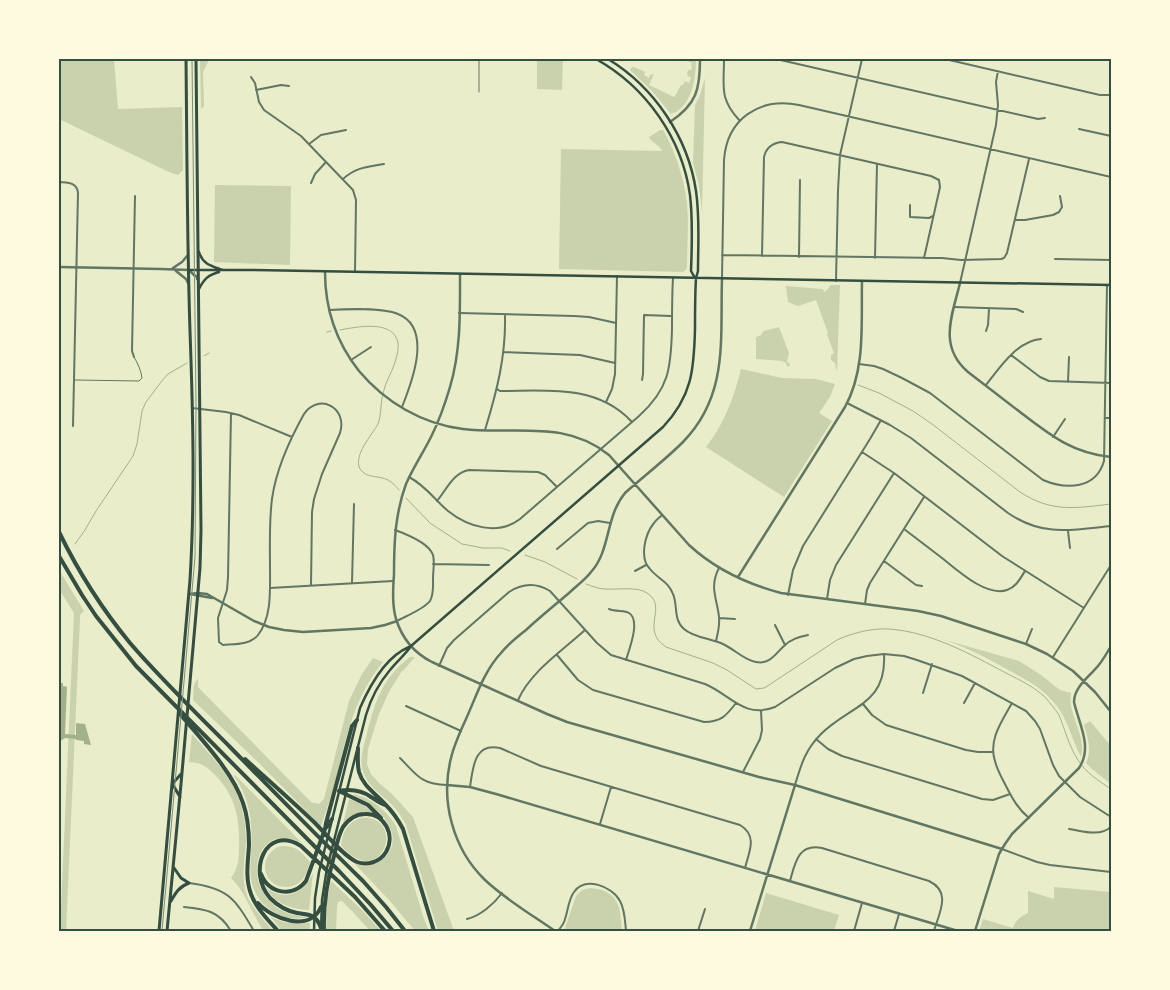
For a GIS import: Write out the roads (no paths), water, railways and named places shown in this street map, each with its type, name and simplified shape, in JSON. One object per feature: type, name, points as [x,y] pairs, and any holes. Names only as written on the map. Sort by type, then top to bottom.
[{"type":"highway","points":[[59,532],[86,580],[116,625],[150,666],[342,860],[386,907],[405,931]]},
{"type":"highway","points":[[59,556],[82,595],[136,666],[339,871],[393,931]]},
{"type":"highway","points":[[164,694],[231,778],[247,816],[248,886],[256,904],[278,931]]},
{"type":"highway","points":[[260,870],[264,881],[274,889],[286,892],[299,888],[309,877],[325,829],[352,726],[357,720]]},
{"type":"highway","points":[[207,723],[352,859],[360,863],[370,863],[378,860],[385,854],[389,846],[390,835],[387,826],[373,810],[339,791]]},
{"type":"highway","points":[[358,748],[358,766],[362,779],[368,788],[396,816],[403,829],[434,931]]},
{"type":"highway","points":[[339,791],[347,790],[366,794],[387,806]]},
{"type":"highway","points":[[322,930],[328,881],[338,838],[347,822],[354,816],[368,814],[379,818],[387,826]]},
{"type":"highway","points":[[325,829],[332,818]]},
{"type":"highway","points":[[322,930],[317,920],[311,915],[290,911],[268,896],[260,877],[260,860],[270,845],[286,840],[301,846],[355,897],[385,931]]},
{"type":"highway","points":[[248,886],[259,905],[271,914],[287,921],[310,920],[318,914],[321,907]]},
{"type":"main road","points":[[159,931],[193,531],[186,59]]},
{"type":"main road","points":[[167,931],[180,797],[202,516],[196,59]]},
{"type":"main road","points":[[596,59],[622,76],[640,93],[665,125],[680,155],[688,185],[692,216],[691,271],[696,278]]},
{"type":"main road","points":[[322,930],[321,907],[327,868],[369,707],[375,692],[387,674],[411,646],[668,421],[681,404],[687,391],[694,358],[696,278],[698,272],[696,191],[687,156],[670,122],[650,94],[626,72],[608,59]]},
{"type":"main road","points":[[622,76],[626,72]]},
{"type":"main road","points":[[665,125],[670,122]]},
{"type":"main road","points":[[198,250],[204,261],[225,270]]},
{"type":"main road","points":[[189,270],[1109,285]]},
{"type":"main road","points":[[199,289],[208,275],[225,270]]},
{"type":"main road","points":[[314,931],[318,878],[357,720],[365,697],[378,675],[403,649],[411,646]]},
{"type":"main road","points":[[172,784],[182,772]]},
{"type":"main road","points":[[172,784],[180,797]]},
{"type":"main road","points":[[174,867],[181,878],[189,884]]},
{"type":"main road","points":[[169,904],[177,890],[189,884]]},
{"type":"street","points":[[670,122],[685,110],[696,95],[700,81],[700,59]]},
{"type":"street","points":[[724,59],[724,92],[726,101],[730,109],[740,120]]},
{"type":"street","points":[[776,59],[1038,119],[1045,118]]},
{"type":"street","points":[[836,281],[840,155],[862,59]]},
{"type":"street","points":[[945,59],[1111,96]]},
{"type":"street","points":[[998,71],[996,125],[949,330],[950,342],[954,354],[963,368],[1053,437],[1077,449],[1111,457]]},
{"type":"street","points":[[251,78],[255,83],[259,102],[264,110],[297,133],[352,188],[356,198],[355,272]]},
{"type":"street","points":[[256,90],[284,84],[289,86]]},
{"type":"street","points":[[626,931],[623,907],[619,898],[611,891],[592,884],[580,886],[574,892],[564,923],[556,931],[489,883],[468,860],[454,833],[447,800],[447,785],[451,758],[461,731],[492,665],[502,651],[591,573],[604,550],[614,510],[620,499],[687,438],[699,422],[709,402],[719,368],[724,153],[730,134],[740,120],[756,109],[767,104],[792,103],[1111,177]]},
{"type":"street","points":[[1079,129],[1111,136]]},
{"type":"street","points":[[309,144],[321,135],[346,130]]},
{"type":"street","points":[[762,256],[763,162],[767,150],[773,145],[782,142],[931,176],[939,180],[940,187],[924,258]]},
{"type":"street","points":[[722,255],[997,260],[1004,258],[1007,253],[1029,158]]},
{"type":"street","points":[[311,183],[315,174],[326,162]]},
{"type":"street","points":[[343,179],[355,170],[384,164]]},
{"type":"street","points":[[876,258],[877,164]]},
{"type":"street","points":[[799,256],[800,180]]},
{"type":"street","points":[[59,182],[76,186],[78,193],[73,426]]},
{"type":"street","points":[[134,196],[132,351],[134,357]]},
{"type":"street","points":[[1015,220],[1026,220],[1058,213],[1062,207],[1060,196]]},
{"type":"street","points":[[910,205],[910,217],[929,218],[933,216]]},
{"type":"street","points":[[173,270],[188,255]]},
{"type":"street","points":[[1055,259],[1111,260]]},
{"type":"street","points":[[59,267],[189,270],[194,276],[197,276],[200,344]]},
{"type":"street","points":[[173,270],[186,279],[189,285]]},
{"type":"street","points":[[325,272],[329,310],[338,337],[351,360],[369,382],[401,408],[422,418],[463,429],[560,432],[585,439],[609,455],[692,548],[719,568],[764,588],[788,595],[907,609],[933,614],[1026,644],[1053,657],[1073,671],[1095,692],[1111,712]]},
{"type":"street","points":[[460,274],[459,339],[454,372],[437,423],[409,477],[400,504],[395,530],[393,604],[402,633],[423,658],[568,722],[794,785],[1002,849],[1037,862],[1111,872]]},
{"type":"street","points":[[606,402],[614,384],[617,276]]},
{"type":"street","points":[[409,477],[421,484],[452,514],[467,522],[486,528],[498,528],[511,525],[517,521],[632,422],[652,402],[665,381],[671,360],[673,278]]},
{"type":"street","points":[[738,577],[847,404],[860,364],[862,281]]},
{"type":"street","points":[[860,364],[883,369],[930,393],[1038,476],[1049,482],[1062,486],[1085,483],[1095,477],[1101,470],[1104,461],[1109,285]]},
{"type":"street","points":[[954,307],[1016,309],[1023,312]]},
{"type":"street","points":[[986,331],[989,309]]},
{"type":"street","points":[[329,310],[388,311],[403,316],[411,325],[417,338],[417,354],[412,378],[401,408]]},
{"type":"street","points":[[460,313],[574,316],[616,323]]},
{"type":"street","points":[[485,430],[497,389],[504,352],[505,314]]},
{"type":"street","points":[[642,380],[644,315],[672,316]]},
{"type":"street","points":[[986,385],[1011,355],[1033,339],[1041,339]]},
{"type":"street","points":[[351,360],[371,347]]},
{"type":"street","points":[[504,352],[580,355],[615,363]]},
{"type":"street","points":[[1011,355],[1042,378],[1055,382],[1111,383]]},
{"type":"street","points":[[1068,382],[1069,357]]},
{"type":"street","points":[[497,389],[573,392],[588,395],[606,402],[632,422]]},
{"type":"street","points":[[231,413],[228,577],[227,590],[218,618],[218,638],[221,644],[238,644],[249,641],[258,635],[263,625],[268,611],[270,588],[272,498],[280,466],[304,414],[313,405],[322,403],[334,408],[340,416],[342,423],[319,479],[314,499],[312,512],[311,585]]},
{"type":"street","points":[[847,404],[911,438],[1013,516],[1050,530],[1068,531],[1111,526]]},
{"type":"street","points":[[192,408],[231,413],[251,419],[292,438]]},
{"type":"street","points":[[1105,418],[1111,418]]},
{"type":"street","points":[[1053,437],[1066,419]]},
{"type":"street","points":[[788,595],[793,570],[803,546],[880,420]]},
{"type":"street","points":[[862,452],[894,473],[996,552],[1084,608]]},
{"type":"street","points":[[438,501],[455,478],[462,472],[469,470],[538,472],[545,475],[557,487]]},
{"type":"street","points":[[827,599],[830,580],[836,565],[894,473]]},
{"type":"street","points":[[865,604],[868,586],[924,497]]},
{"type":"street","points":[[352,582],[354,504]]},
{"type":"street","points":[[662,515],[654,523],[648,534],[644,555],[646,565],[667,583],[672,590],[676,602],[677,620],[689,633],[716,641],[757,662],[771,659],[785,645],[796,638],[808,635]]},
{"type":"street","points":[[557,549],[588,523],[598,521],[610,523]]},
{"type":"street","points":[[904,529],[971,580],[990,590],[1009,589],[1016,584],[1025,571]]},
{"type":"street","points":[[189,594],[207,594],[263,625],[284,630],[303,632],[385,625],[397,621],[423,607],[431,600],[433,592],[432,554],[428,547],[395,530]]},
{"type":"street","points":[[1068,531],[1070,548]]},
{"type":"street","points":[[884,561],[916,585],[922,586]]},
{"type":"street","points":[[433,564],[489,565]]},
{"type":"street","points":[[635,571],[646,565]]},
{"type":"street","points":[[1053,657],[1111,566]]},
{"type":"street","points":[[716,641],[719,618],[714,589],[715,578],[719,568]]},
{"type":"street","points":[[270,588],[393,580]]},
{"type":"street","points":[[439,666],[450,644],[513,590],[525,585],[536,585],[550,591],[560,600],[597,644],[607,652],[626,660],[706,684],[749,709],[761,711],[778,706],[843,663],[863,656],[884,654],[904,656],[954,672],[1026,712],[1042,734],[1059,776],[1080,797],[1111,817]]},
{"type":"street","points":[[609,609],[615,612],[628,613],[634,619],[633,637],[626,660]]},
{"type":"street","points":[[719,618],[735,619]]},
{"type":"street","points":[[775,625],[785,645]]},
{"type":"street","points":[[1026,644],[1032,629]]},
{"type":"street","points":[[518,701],[530,680],[585,630]]},
{"type":"street","points":[[975,931],[996,862],[1002,849],[1010,837],[1079,768],[1084,759],[1086,751],[1085,741],[1074,702],[1076,692],[1097,667],[1111,646]]},
{"type":"street","points":[[750,931],[804,756],[816,739],[827,728],[863,704],[873,694],[880,683],[884,669],[884,654]]},
{"type":"street","points":[[556,656],[578,680],[593,690],[704,722],[721,720],[736,703]]},
{"type":"street","points":[[923,692],[932,664]]},
{"type":"street","points":[[964,703],[975,683]]},
{"type":"street","points":[[1012,703],[996,731],[993,752],[996,765],[1010,794],[1019,808],[1029,818]]},
{"type":"street","points":[[863,704],[876,718],[889,726],[966,750],[993,752]]},
{"type":"street","points":[[406,706],[461,731]]},
{"type":"street","points":[[743,772],[760,739],[762,730],[761,711]]},
{"type":"street","points":[[816,739],[828,749],[842,756],[982,799],[994,800],[1010,794]]},
{"type":"street","points":[[470,787],[476,758],[488,748],[500,748],[541,766],[743,827],[749,832],[751,842],[744,868]]},
{"type":"street","points":[[400,758],[426,782],[470,787],[496,794],[958,931]]},
{"type":"street","points":[[600,824],[611,787]]},
{"type":"street","points":[[1069,829],[1099,833],[1111,827]]},
{"type":"street","points":[[790,881],[800,853],[811,847],[822,848],[926,880],[934,884],[941,891],[942,906],[934,931]]},
{"type":"street","points":[[189,884],[214,888],[229,896],[238,905],[254,931]]},
{"type":"street","points":[[467,919],[474,918],[496,901],[502,893]]},
{"type":"street","points":[[854,931],[862,903]]},
{"type":"street","points":[[184,906],[216,914],[231,931]]},
{"type":"street","points":[[698,931],[705,909]]},
{"type":"street","points":[[894,931],[899,914]]},
{"type":"lane","points":[[479,59],[479,92]]},
{"type":"lane","points":[[74,380],[139,381],[141,373],[134,357]]},
{"type":"waterway","points":[[340,330],[374,326],[390,330],[395,335],[398,343],[396,360],[383,394],[378,424],[364,445],[359,463],[360,469],[363,472],[370,476],[388,480],[399,490]]},
{"type":"waterway","points":[[327,332],[331,331]]},
{"type":"waterway","points":[[204,356],[209,353]]},
{"type":"waterway","points":[[75,544],[133,456],[137,444],[142,411],[146,402],[168,374],[187,363]]},
{"type":"waterway","points":[[858,385],[879,393],[913,411],[1020,492],[1032,499],[1064,507],[1111,504]]},
{"type":"waterway","points":[[406,498],[430,523],[462,544],[483,548],[502,548],[510,551]]},
{"type":"waterway","points":[[525,555],[545,562],[577,579]]},
{"type":"waterway","points":[[586,584],[600,588],[632,589],[647,593],[653,599],[655,605],[654,626],[658,640],[666,647],[713,663],[756,689],[769,685],[837,640],[856,633],[876,629],[889,629],[920,634],[935,639],[1016,678],[1045,697],[1059,715],[1072,749],[1081,765],[1111,789]]},
{"type":"railway","points":[[162,931],[195,557],[196,404],[192,59]]}]
